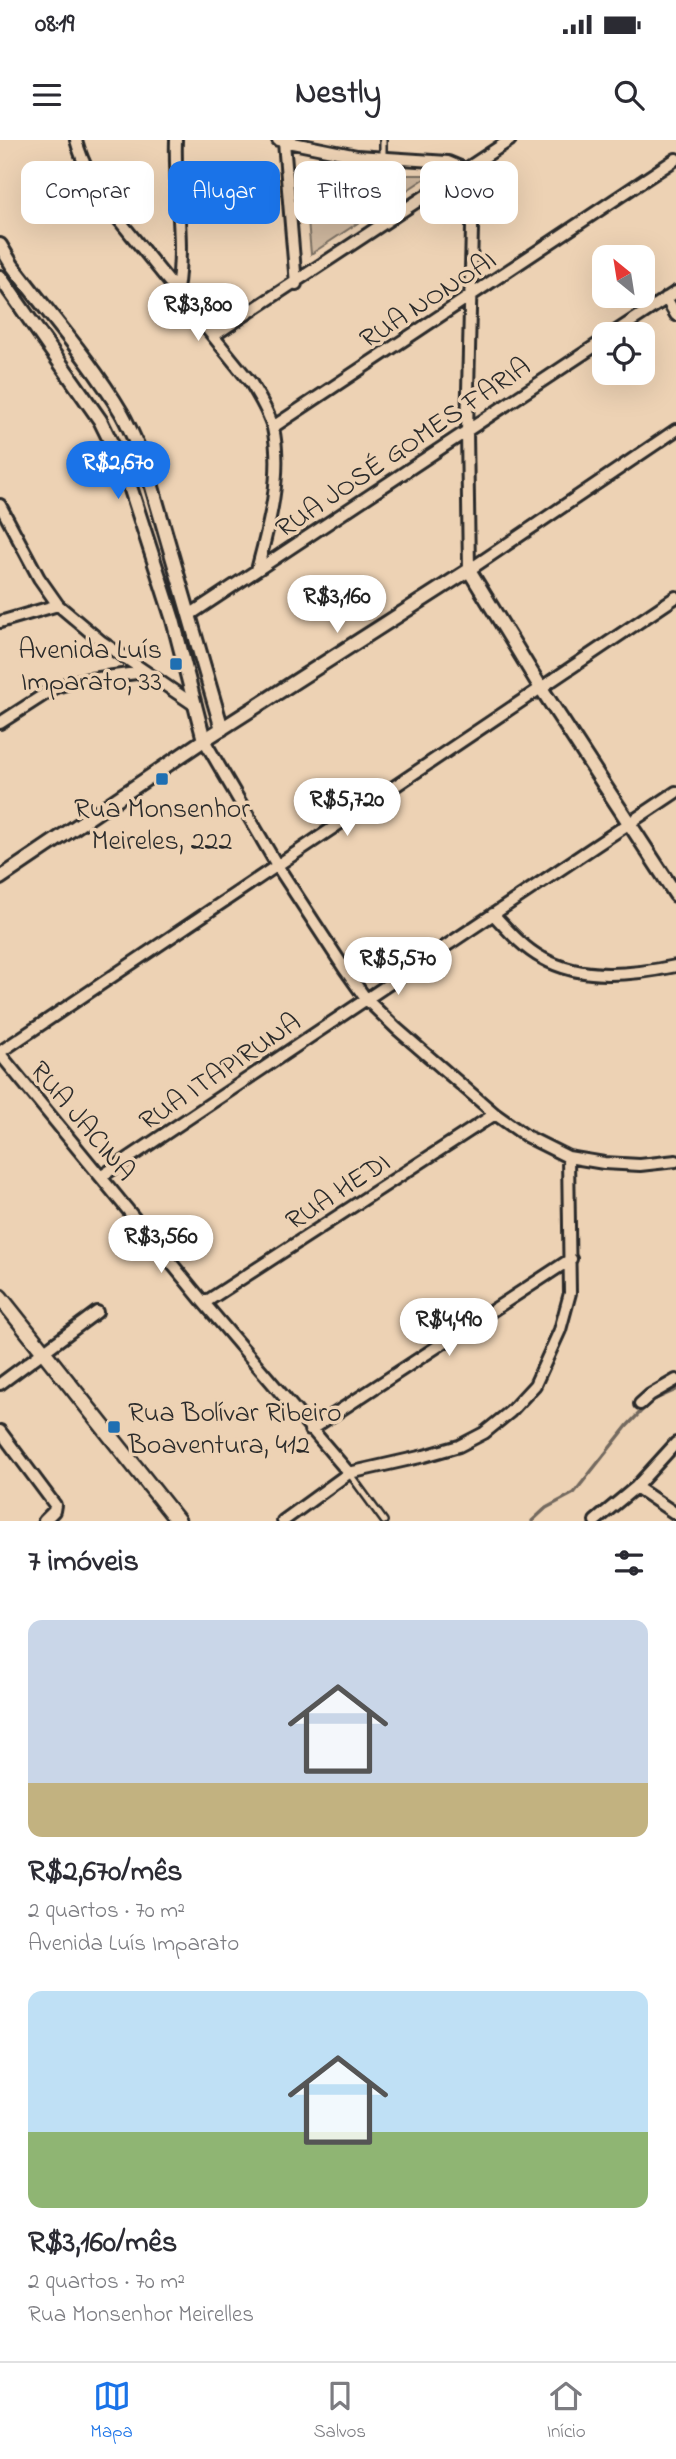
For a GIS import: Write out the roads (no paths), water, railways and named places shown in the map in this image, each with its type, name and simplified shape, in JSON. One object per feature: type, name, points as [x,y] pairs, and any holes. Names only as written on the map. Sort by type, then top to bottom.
[{"type":"main road","points":[[0,1297],[178,1521]]},
{"type":"street","points":[[76,140],[80,158],[98,191],[251,383],[264,406],[272,427],[276,457],[267,535],[257,570]]},
{"type":"street","points":[[176,140],[182,247],[177,290]]},
{"type":"street","points":[[479,161],[510,140]]},
{"type":"street","points":[[296,284],[281,141],[357,156],[432,161]]},
{"type":"street","name":"RUA NONOAI","points":[[272,427],[676,159]]},
{"type":"street","points":[[214,336],[420,201]]},
{"type":"street","points":[[472,224],[467,431],[469,570],[541,688],[676,895]]},
{"type":"street","points":[[0,245],[122,413],[146,466],[191,614],[222,729]]},
{"type":"street","points":[[0,278],[100,420],[125,471],[173,620],[204,740],[278,866],[366,999],[495,1114],[526,1136],[568,1157],[640,1165],[676,1161]]},
{"type":"street","points":[[630,322],[676,292]]},
{"type":"street","points":[[666,298],[676,315]]},
{"type":"street","name":"RUA JOSÉ GOMES FARIA","points":[[191,614],[592,348]]},
{"type":"street","points":[[0,878],[204,740],[469,570],[676,430]]},
{"type":"street","points":[[0,505],[39,578],[58,606],[102,642],[196,706]]},
{"type":"street","points":[[0,1053],[676,597]]},
{"type":"street","points":[[0,622],[58,606]]},
{"type":"street","points":[[0,723],[56,687],[76,681],[144,672]]},
{"type":"street","name":"RUA ITAPIRUNA","points":[[102,1176],[676,792]]},
{"type":"street","points":[[494,914],[515,937],[541,958],[566,969],[625,974],[676,966]]},
{"type":"street","name":"RUA JACINA","points":[[0,1053],[204,1303],[349,1473]]},
{"type":"street","name":"RUA HEDI","points":[[204,1303],[495,1114]]},
{"type":"street","points":[[283,1521],[349,1473],[459,1446],[484,1433],[510,1412],[535,1385],[561,1331],[570,1293],[568,1157]]},
{"type":"street","points":[[310,1430],[571,1259]]},
{"type":"street","points":[[0,1384],[97,1312]]},
{"type":"street","points":[[640,1404],[676,1380]]},
{"type":"street","points":[[0,1431],[55,1505],[54,1511],[44,1521]]},
{"type":"street","points":[[595,1521],[636,1487],[676,1443]]},
{"type":"street","points":[[636,1487],[676,1514]]},
{"type":"lane","points":[[383,140],[383,158]]},
{"type":"lane","points":[[349,1473],[384,1521]]},
{"type":"waterway","points":[[532,1521],[546,1508],[574,1493],[627,1426],[651,1401],[676,1390]]},
{"type":"place","name":"Avenida Luís Imparato, 33","points":[[176,664]]},
{"type":"place","name":"Rua Monsenhor Meireles, 222","points":[[162,779]]},
{"type":"place","name":"Rua Bolívar Ribeiro Boaventura, 412","points":[[114,1427]]}]
